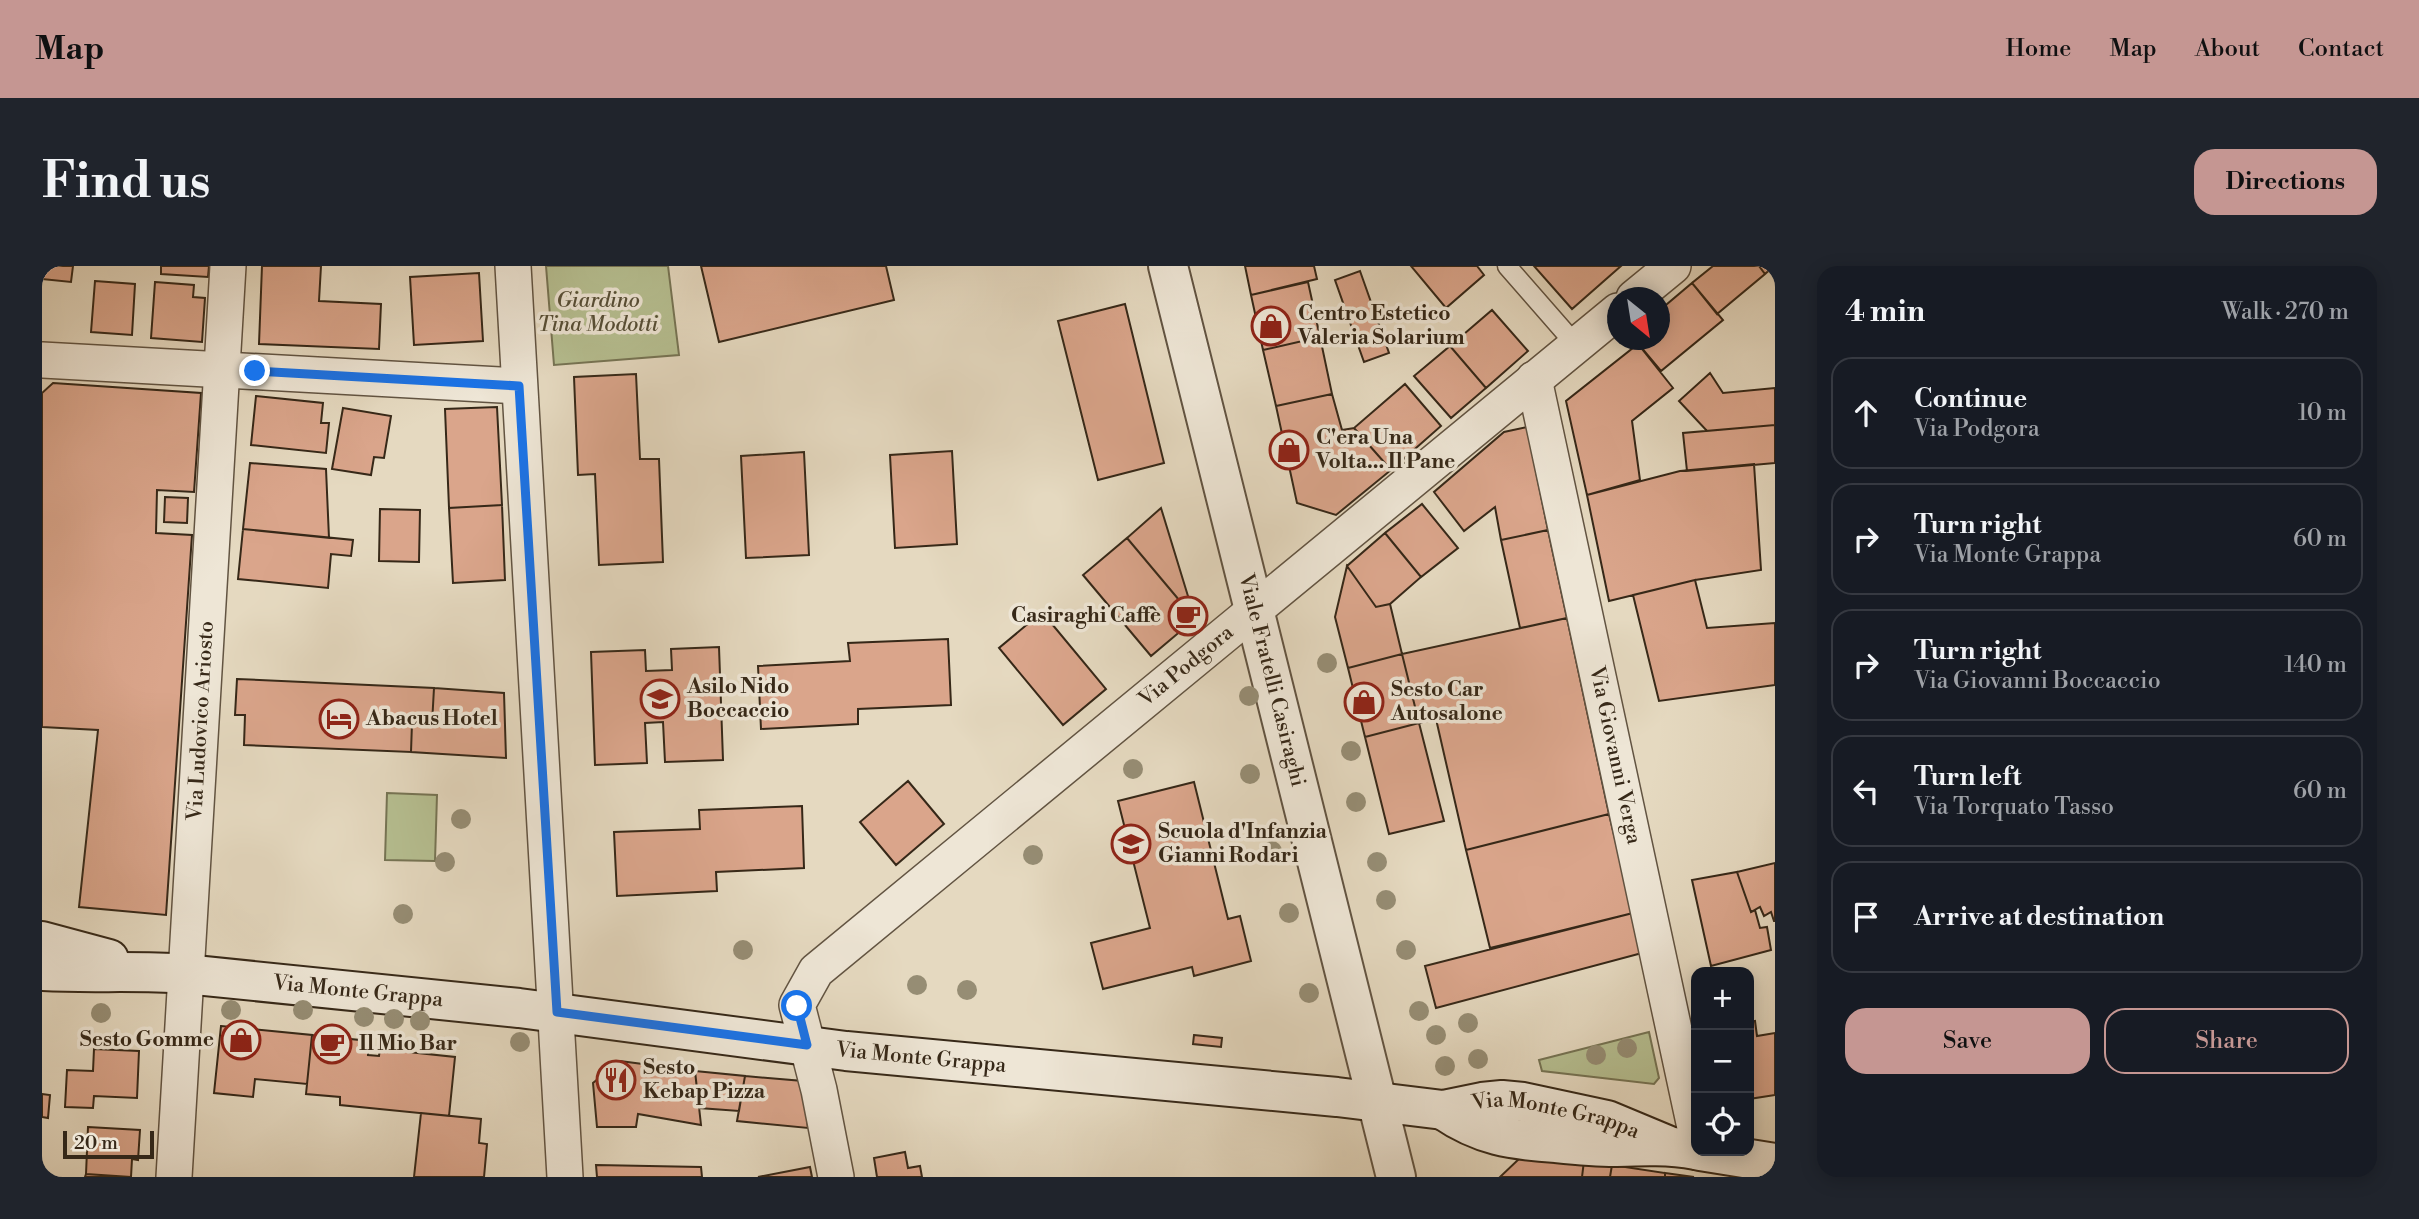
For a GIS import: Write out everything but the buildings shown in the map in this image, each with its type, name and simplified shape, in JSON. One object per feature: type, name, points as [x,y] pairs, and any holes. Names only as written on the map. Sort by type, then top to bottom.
[{"type":"main road","name":"Viale Fratelli Casiraghi","points":[[1168,266],[1396,1177]]},
{"type":"main road","points":[[42,941],[166,972]]},
{"type":"main road","points":[[42,971],[166,972]]},
{"type":"main road","name":"Via Monte Grappa","points":[[166,972],[557,1012],[846,1051],[1377,1101],[1443,1110],[1502,1100],[1524,1102],[1607,1120],[1690,1144],[1775,1163]]},
{"type":"street","name":"Via Ludovico Ariosto","points":[[174,1177],[166,972],[228,266]]},
{"type":"street","points":[[513,266],[565,1177]]},
{"type":"street","points":[[1647,287],[1673,266]]},
{"type":"street","name":"Via Podgora","points":[[836,1177],[819,1090],[797,1006],[816,971],[1607,320]]},
{"type":"street","points":[[42,360],[519,386]]},
{"type":"street","name":"Via Giovanni Verga","points":[[1534,379],[1690,1144]]},
{"type":"lane","points":[[1507,266],[1576,345]]},
{"type":"green space","name":"Giardino Tina Modotti","points":[[546,266],[668,266],[679,355],[554,365]]},
{"type":"green space","points":[[387,793],[437,795],[435,861],[385,860]]},
{"type":"green space","points":[[1649,1032],[1659,1078],[1654,1084],[1542,1071],[1539,1060]]},
{"type":"place","name":"Centro Estetico Valeria Solarium","points":[[1271,326]]},
{"type":"place","name":"C'era Una Volta... Il Pane","points":[[1289,450]]},
{"type":"place","name":"Casiraghi Caffè","points":[[1188,616]]},
{"type":"place","name":"Asilo Nido Boccaccio","points":[[660,699]]},
{"type":"place","name":"Sesto Car Autosalone","points":[[1364,702]]},
{"type":"place","name":"Abacus Hotel","points":[[339,719]]},
{"type":"place","name":"Scuola d'Infanzia Gianni Rodari","points":[[1131,844]]},
{"type":"place","name":"Sesto Gomme","points":[[241,1040]]},
{"type":"place","name":"Il Mio Bar","points":[[332,1044]]},
{"type":"place","name":"Sesto Kebap Pizza","points":[[616,1080]]},
{"type":"route","points":[[255,371],[519,386],[557,1012],[807,1045],[797,1006]]}]
